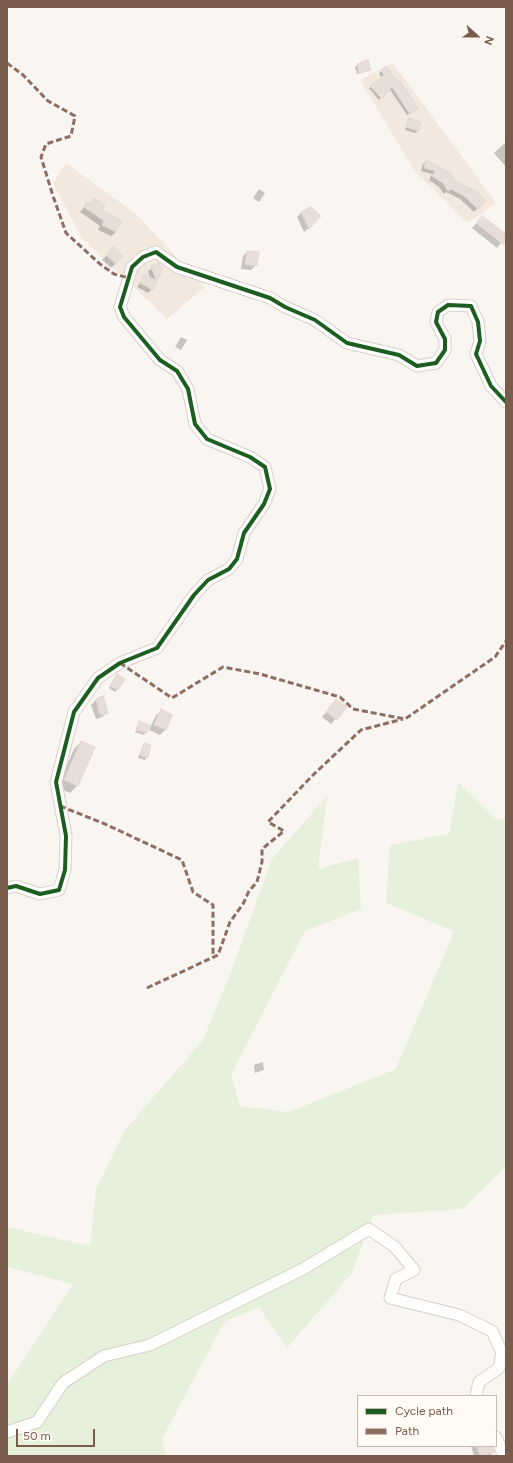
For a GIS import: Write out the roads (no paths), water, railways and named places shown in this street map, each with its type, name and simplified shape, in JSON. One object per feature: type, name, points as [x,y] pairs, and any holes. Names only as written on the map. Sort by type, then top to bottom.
[{"type":"street","points":[[7,888],[16,886],[40,894],[59,890],[65,870],[66,836],[56,782],[74,712],[98,678],[120,663],[157,648],[194,595],[208,580],[229,569],[237,559],[244,533],[264,504],[270,489],[265,467],[250,457],[207,439],[195,424],[188,389],[177,371],[160,360],[124,317],[120,306],[132,267],[142,257],[156,252],[177,267],[270,298],[285,307],[315,320],[347,343],[399,355],[418,366],[436,363],[445,350],[445,339],[436,322],[438,312],[448,305],[470,306],[478,322],[480,341],[476,354],[492,386],[506,402]]},
{"type":"street","points":[[7,1432],[37,1422],[63,1383],[104,1356],[150,1345],[296,1272],[369,1229],[395,1248],[414,1270],[396,1279],[390,1298],[459,1315],[492,1331],[502,1353],[499,1368],[479,1382],[476,1395]]},
{"type":"street","points":[[497,1438],[504,1456]]}]
